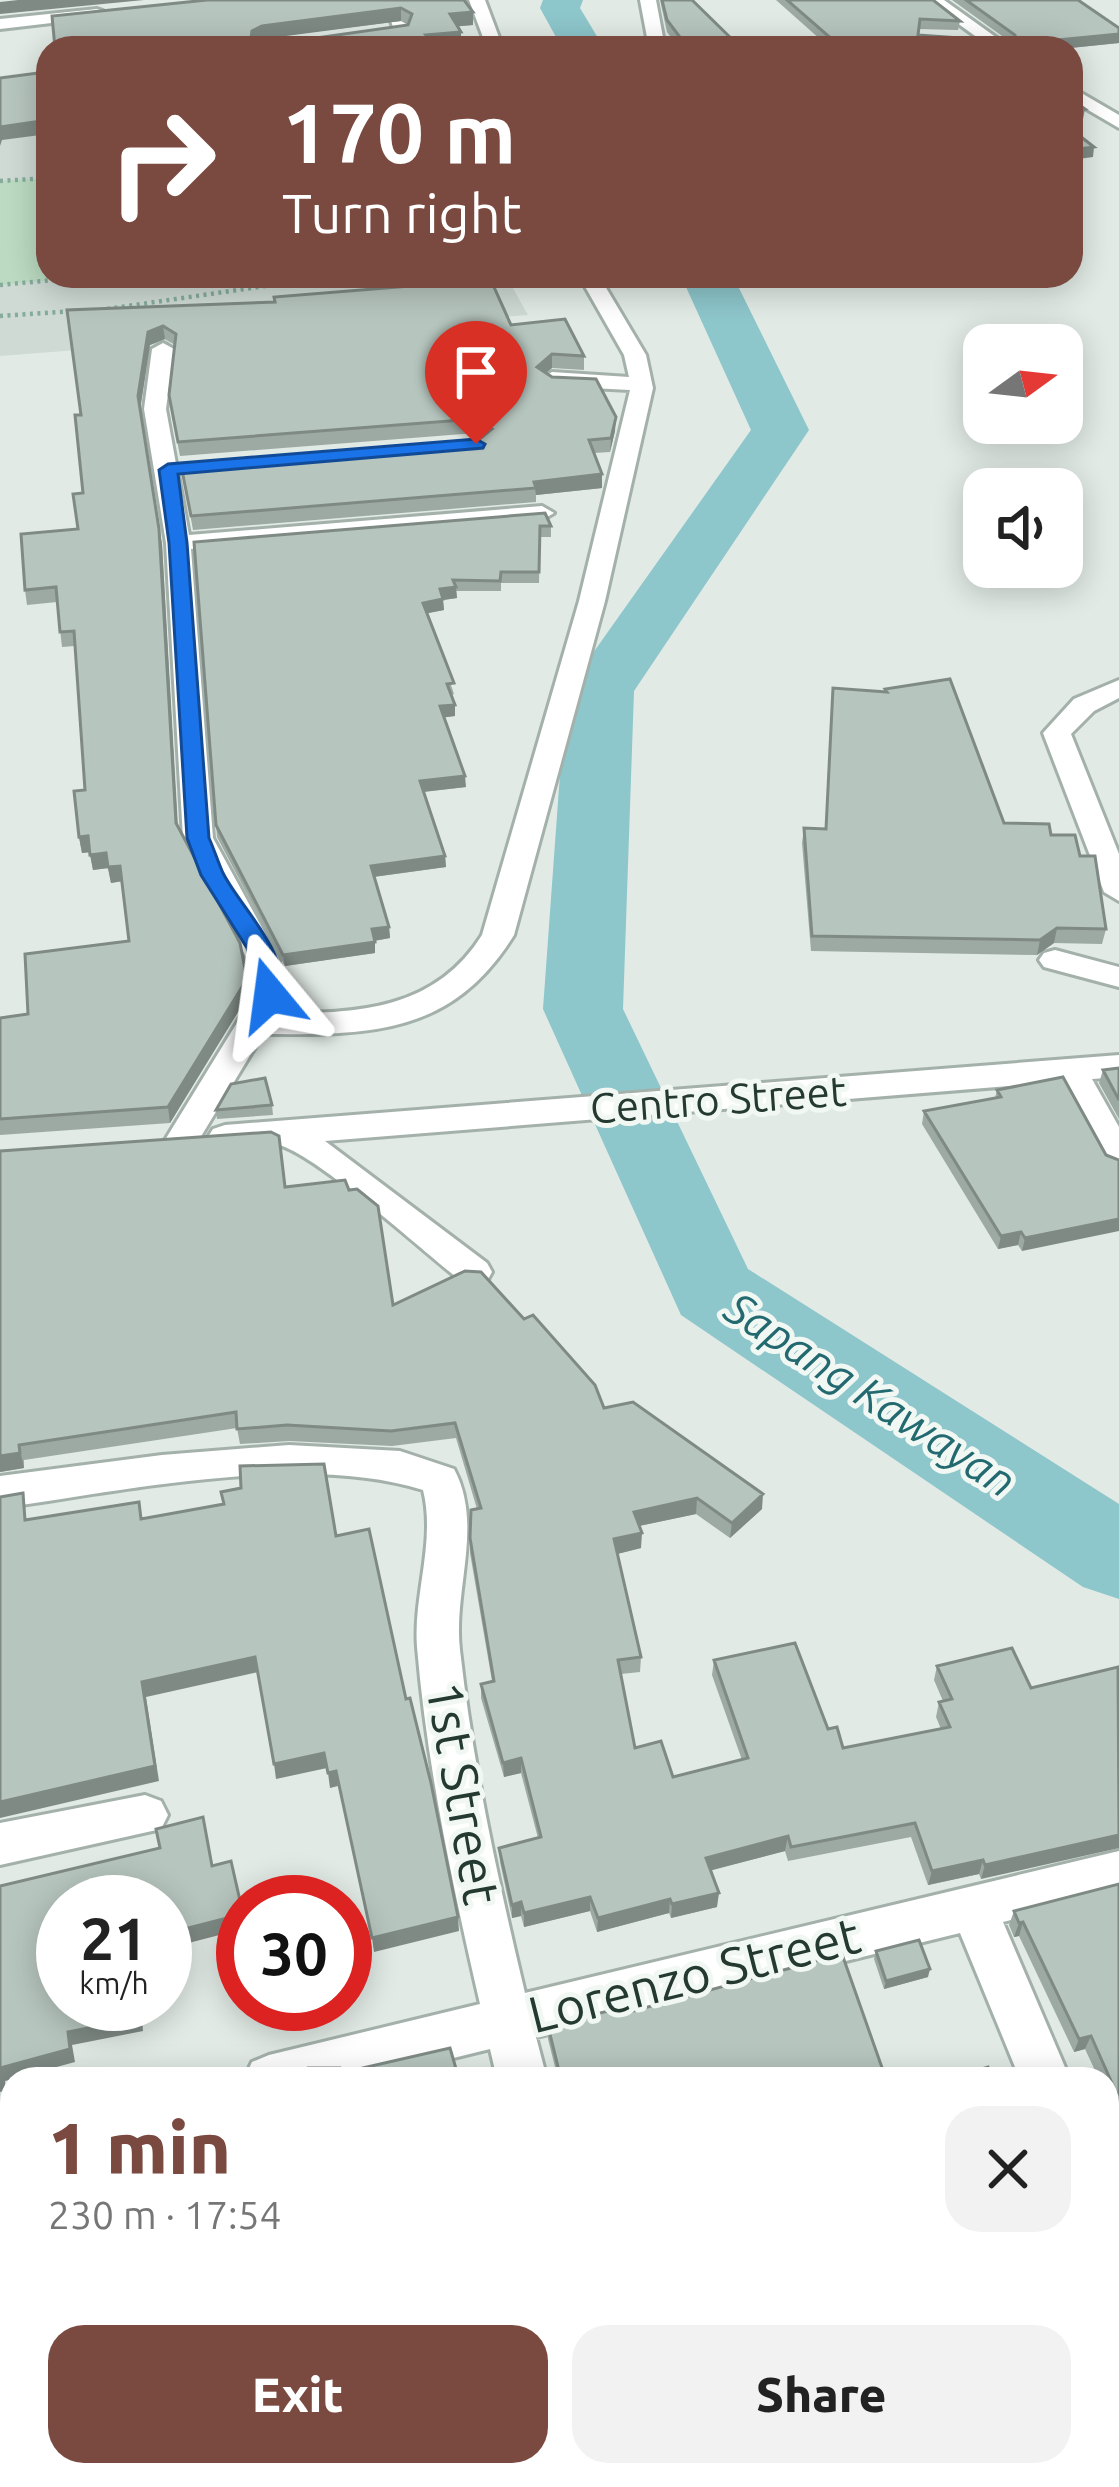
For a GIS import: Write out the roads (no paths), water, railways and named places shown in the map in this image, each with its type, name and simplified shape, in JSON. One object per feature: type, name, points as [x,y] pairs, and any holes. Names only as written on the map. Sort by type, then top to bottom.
[{"type":"street","points":[[477,0],[490,36]]},
{"type":"street","points":[[648,0],[655,36]]},
{"type":"street","points":[[933,0],[986,36]]},
{"type":"street","points":[[0,24],[119,12]]},
{"type":"street","points":[[377,27],[400,24]]},
{"type":"street","points":[[1083,100],[1116,121]]},
{"type":"street","points":[[1083,123],[1116,121]]},
{"type":"street","points":[[254,1023],[366,1022],[425,1004],[470,981],[486,963],[499,935],[592,601],[642,384],[635,355],[597,288]]},
{"type":"street","points":[[164,349],[155,409],[180,468],[178,543],[198,838],[213,875],[259,948],[270,977],[270,995],[254,1023]]},
{"type":"street","points":[[552,379],[642,384]]},
{"type":"street","points":[[178,543],[542,513]]},
{"type":"street","points":[[1119,688],[1084,705],[1058,733],[1119,892]]},
{"type":"street","points":[[1055,960],[1119,977]]},
{"type":"street","name":"Centro Street","points":[[254,1023],[171,1140],[1119,1066]]},
{"type":"street","points":[[1070,1070],[1119,1158]]},
{"type":"street","points":[[300,1131],[474,1272]]},
{"type":"street","name":"1st Street","points":[[0,1492],[344,1459],[416,1468],[440,1480],[449,1505],[437,1635],[447,1725],[519,2067]]},
{"type":"street","points":[[0,1844],[145,1816]]},
{"type":"street","name":"Lorenzo Street","points":[[317,2067],[1119,1872]]},
{"type":"street","points":[[973,1907],[1040,2067]]},
{"type":"waterway","name":"Sapang Kawayan","points":[[563,0],[560,8],[576,36]]},
{"type":"waterway","name":"Sapang Kawayan","points":[[713,288],[780,430],[600,691],[583,1009],[713,1291],[1119,1557]]}]
